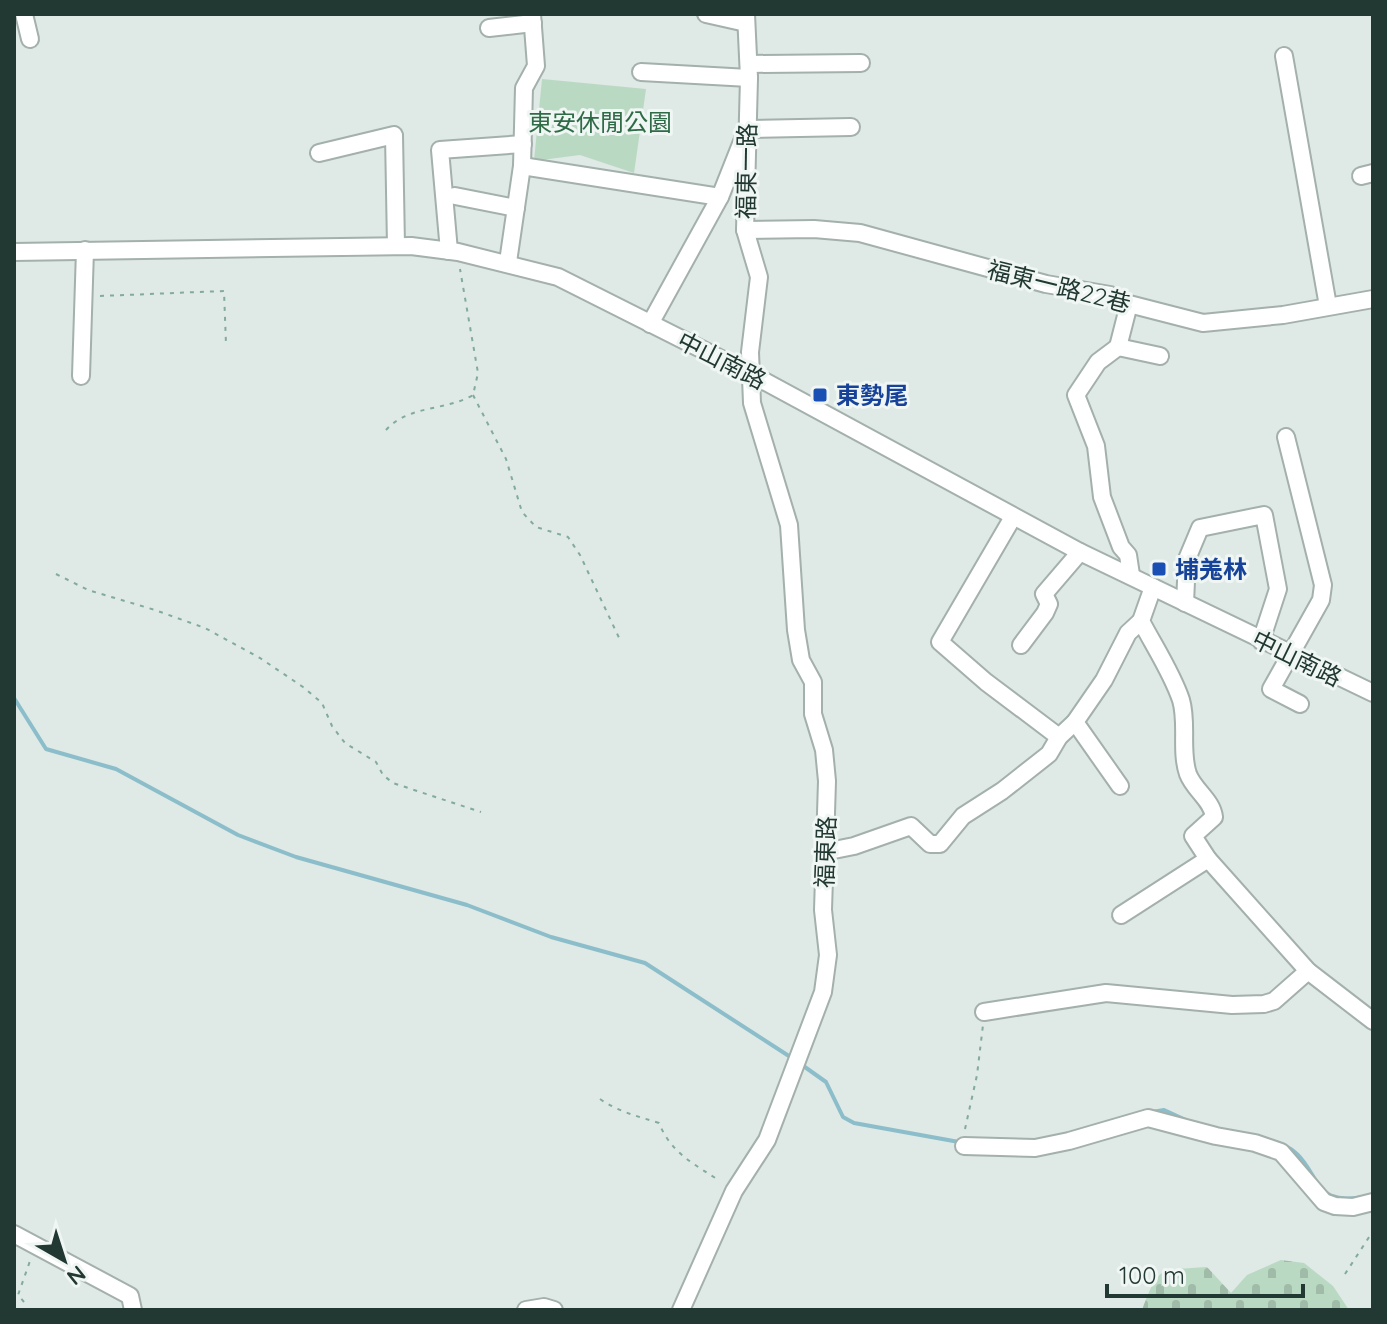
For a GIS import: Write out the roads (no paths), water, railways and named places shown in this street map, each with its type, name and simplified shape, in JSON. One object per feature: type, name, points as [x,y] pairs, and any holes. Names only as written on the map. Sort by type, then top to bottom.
[{"type":"street","points":[[24,14],[30,39]]},
{"type":"street","points":[[706,14],[746,18]]},
{"type":"street","name":"福東一路","points":[[746,18],[749,71],[745,230],[759,277],[750,352],[751,374]]},
{"type":"street","points":[[489,28],[532,19],[536,66],[524,88],[522,166],[508,262]]},
{"type":"street","points":[[1284,56],[1328,306]]},
{"type":"street","points":[[641,72],[749,71],[861,63]]},
{"type":"street","points":[[650,324],[720,197],[747,129],[851,127]]},
{"type":"street","points":[[319,153],[394,135],[396,246]]},
{"type":"street","points":[[454,251],[440,150],[523,144]]},
{"type":"street","points":[[522,166],[720,197]]},
{"type":"street","points":[[455,196],[516,208]]},
{"type":"street","name":"福東一路22巷","points":[[745,230],[814,229],[860,233],[1046,284],[1110,295],[1129,304],[1203,323],[1271,317],[1373,299]]},
{"type":"street","name":"中山南路","points":[[14,252],[396,246],[454,251],[508,262],[558,277],[751,374],[1080,552],[1373,693]]},
{"type":"street","points":[[81,376],[85,250]]},
{"type":"street","points":[[1129,304],[1118,347],[1098,362],[1076,395],[1096,446],[1102,497],[1121,547],[1128,555],[1131,575]]},
{"type":"street","points":[[1118,347],[1160,356]]},
{"type":"street","name":"福東路","points":[[681,1310],[734,1191],[767,1140],[823,992],[828,955],[823,910],[827,781],[824,750],[813,714],[813,682],[801,660],[796,630],[789,525],[752,403],[751,374]]},
{"type":"street","points":[[1286,437],[1323,585],[1321,600],[1271,689],[1300,704]]},
{"type":"street","points":[[1185,603],[1187,559],[1200,528],[1264,515],[1278,589],[1261,641]]},
{"type":"street","points":[[1013,517],[940,642],[986,682],[1059,737]]},
{"type":"street","points":[[1021,645],[1045,613],[1049,604],[1044,594],[1080,552]]},
{"type":"street","points":[[824,852],[854,846],[911,826],[930,844],[940,844],[963,816],[1002,791],[1049,754],[1104,680],[1128,633],[1141,621],[1153,587]]},
{"type":"street","points":[[1141,621],[1181,700],[1187,769],[1191,781],[1213,810],[1214,817],[1193,836],[1208,859],[1308,971],[1373,1021]]},
{"type":"street","points":[[1075,722],[1120,786]]},
{"type":"street","points":[[1121,915],[1208,859]]},
{"type":"street","points":[[984,1012],[1106,993],[1232,1005],[1264,1004],[1274,1001],[1308,971]]},
{"type":"street","points":[[965,1138],[1035,1148],[1148,1118],[1281,1152],[1324,1202],[1353,1207],[1373,1202]]},
{"type":"street","points":[[14,1234],[130,1296],[133,1310]]},
{"type":"street","points":[[526,1310],[544,1307],[554,1310]]},
{"type":"waterway","points":[[14,698],[46,749],[116,769],[238,835],[296,857],[467,905],[551,937],[645,963],[792,1058]]},
{"type":"waterway","points":[[802,1065],[826,1082],[843,1117],[854,1123],[959,1142]]},
{"type":"waterway","points":[[1152,1112],[1164,1110],[1188,1121]]},
{"type":"waterway","points":[[1271,1141],[1284,1145],[1302,1159],[1318,1184],[1332,1196],[1365,1197]]},
{"type":"place","name":"東勢尾","points":[[820,395]]},
{"type":"place","name":"埔羗林","points":[[1159,569]]},
{"type":"park label","name":"東安休閒公園","points":[[600,122]]}]
